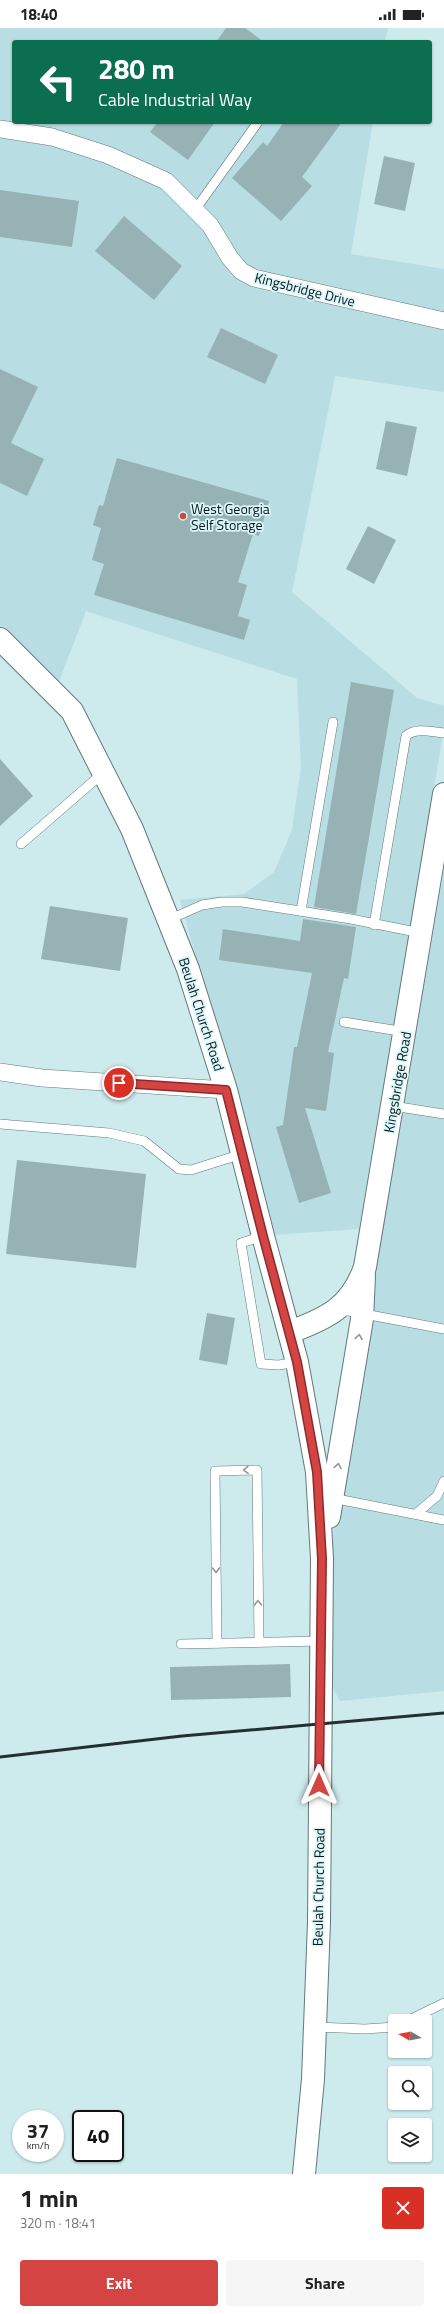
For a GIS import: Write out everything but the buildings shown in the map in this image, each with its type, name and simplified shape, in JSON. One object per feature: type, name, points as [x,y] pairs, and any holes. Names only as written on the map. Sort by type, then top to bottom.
[{"type":"street","name":"Kingsbridge Drive","points":[[0,129],[52,136],[108,155],[166,182],[210,225],[230,258],[241,272],[254,278],[444,321]]},
{"type":"street","name":"Beulah Church Road","points":[[0,639],[72,711],[132,829],[188,969],[226,1090],[263,1236],[290,1332],[317,1472],[326,1497],[322,1559],[319,1922],[316,2027],[314,2079],[304,2174]]},
{"type":"street","name":"Kingsbridge Road","points":[[290,1332],[320,1320],[337,1309],[358,1286],[365,1267],[421,933],[440,843],[443,802]]},
{"type":"street","points":[[0,1072],[42,1078],[226,1090]]},
{"type":"street","points":[[326,1497],[362,1313],[365,1267]]},
{"type":"lane","points":[[195,210],[257,124]]},
{"type":"lane","points":[[301,911],[333,722]]},
{"type":"lane","points":[[374,925],[406,736],[410,732],[416,730],[444,733]]},
{"type":"lane","points":[[21,844],[103,773]]},
{"type":"lane","points":[[168,920],[202,905],[222,902],[242,902],[301,911],[421,933]]},
{"type":"lane","points":[[344,1022],[405,1032]]},
{"type":"lane","points":[[393,1106],[444,1114]]},
{"type":"lane","points":[[0,1124],[109,1133],[144,1141],[180,1168],[191,1170],[242,1154]]},
{"type":"lane","points":[[263,1236],[241,1244],[260,1364],[279,1365],[297,1362]]},
{"type":"lane","points":[[337,1309],[444,1329]]},
{"type":"lane","points":[[216,1643],[215,1471],[257,1470],[259,1642]]},
{"type":"lane","points":[[417,1513],[437,1496],[444,1481]]},
{"type":"lane","points":[[326,1497],[417,1513],[444,1520]]},
{"type":"lane","points":[[181,1644],[321,1641]]},
{"type":"lane","points":[[421,2014],[444,2003]]},
{"type":"lane","points":[[316,2027],[365,2029],[388,2027]]},
{"type":"shaded area","points":[[0,28],[388,28],[385,40],[12,40],[12,124],[373,124],[351,254],[444,269],[444,392],[335,376],[292,592],[417,698],[444,706],[444,728],[359,1229],[273,1235],[180,900],[244,894],[274,872],[292,830],[301,767],[297,679],[86,611],[57,687],[0,635]]},
{"type":"shaded area","points":[[444,870],[444,1691],[340,1701],[327,1678],[333,1537],[351,1415]]},
{"type":"railway","points":[[0,1757],[182,1736],[444,1713]]},
{"type":"place","name":"West Georgia Self Storage","points":[[183,516]]},
{"type":"route","points":[[119,1083],[226,1090],[263,1236],[290,1332],[317,1472],[322,1559],[319,1785]]}]
